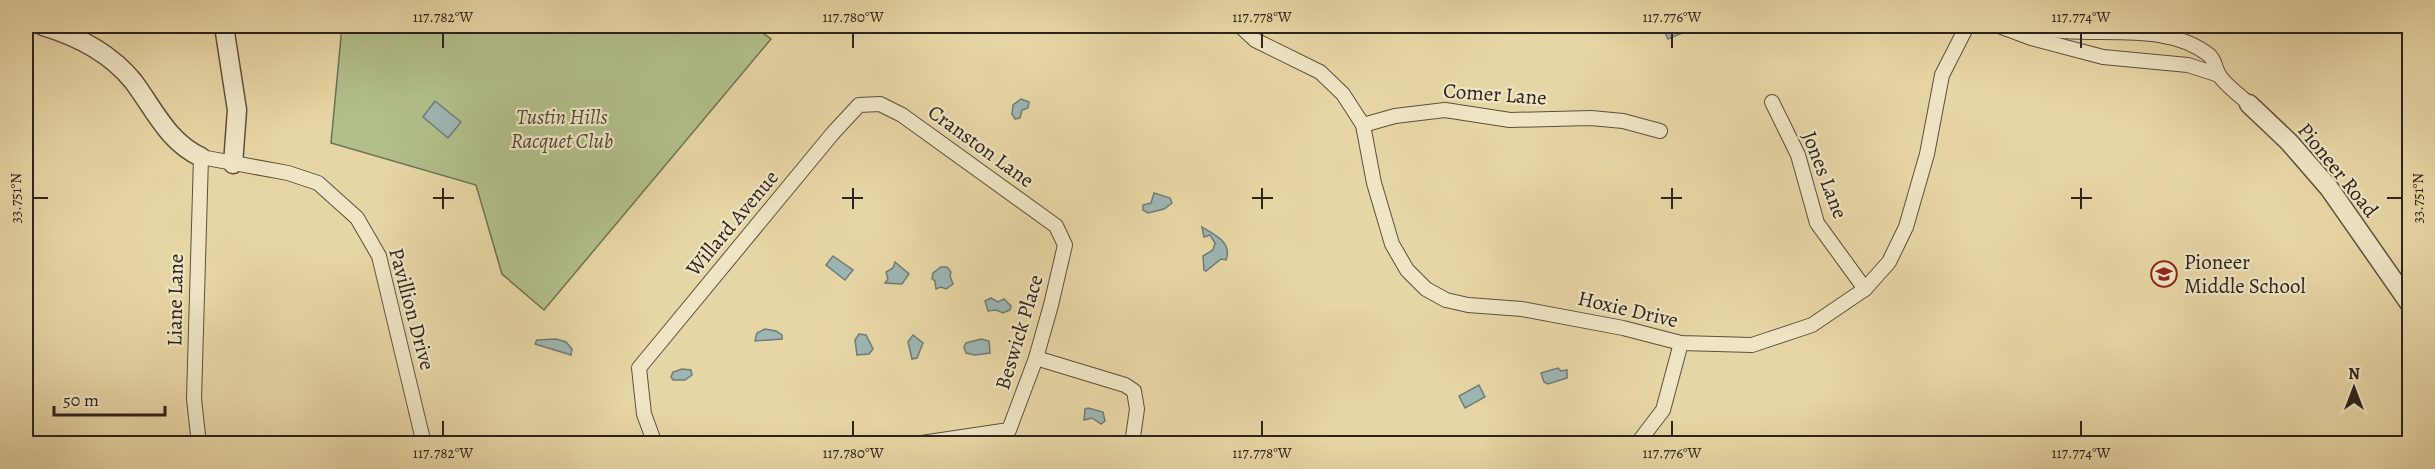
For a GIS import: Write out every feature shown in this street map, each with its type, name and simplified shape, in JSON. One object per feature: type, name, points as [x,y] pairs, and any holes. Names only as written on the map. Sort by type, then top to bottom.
[{"type":"street","points":[[43,26],[88,44],[111,60],[131,79],[165,129],[181,145],[201,157]]},
{"type":"street","points":[[224,26],[237,110],[233,164]]},
{"type":"street","name":"Hoxie Drive","points":[[1240,26],[1255,40],[1320,72],[1343,94],[1363,125],[1374,183],[1392,244],[1407,270],[1425,289],[1446,300],[1468,305],[1522,309],[1623,328],[1681,343],[1752,345],[1812,325],[1865,289],[1889,262],[1906,227],[1927,154],[1942,75],[1967,26]]},
{"type":"street","name":"Pioneer Road","points":[[1999,26],[2031,38],[2103,57],[2188,65],[2219,75]]},
{"type":"street","name":"Pioneer Road","points":[[2030,26],[2085,34],[2141,33],[2172,36],[2194,44],[2212,57],[2219,75],[2289,142],[2329,188],[2409,304]]},
{"type":"street","name":"Jones Lane","points":[[1772,102],[1798,155],[1817,223],[1865,289]]},
{"type":"street","name":"Cranston Lane","points":[[859,105],[880,104],[902,115],[1056,226],[1065,245]]},
{"type":"street","name":"Willard Avenue","points":[[655,444],[644,414],[639,368],[859,105]]},
{"type":"street","name":"Comer Lane","points":[[1363,125],[1395,116],[1445,110],[1510,120],[1591,118],[1623,121],[1660,131]]},
{"type":"street","name":"Pavillion Drive","points":[[201,157],[288,173],[318,183],[357,218],[379,256],[424,444]]},
{"type":"street","name":"Liane Lane","points":[[199,444],[194,399],[201,157]]},
{"type":"street","name":"Beswick Place","points":[[915,444],[1009,430],[1035,358],[1065,245]]},
{"type":"street","points":[[1637,444],[1663,410],[1681,343]]},
{"type":"street","points":[[1035,358],[1125,386],[1134,391],[1137,409],[1132,444]]},
{"type":"green space","name":"Tustin Hills Racquet Club","points":[[342,26],[753,26],[771,39],[544,310],[502,274],[476,185],[331,143]]},
{"type":"water","points":[[1665,26],[1693,26],[1694,28],[1668,39],[1663,29]]},
{"type":"water","points":[[1021,99],[1029,102],[1028,108],[1022,110],[1020,118],[1015,119],[1012,114],[1013,105]]},
{"type":"water","points":[[435,101],[461,122],[448,138],[423,117]]},
{"type":"water","points":[[1154,193],[1170,198],[1172,203],[1164,209],[1148,213],[1143,210],[1143,205],[1151,203]]},
{"type":"water","points":[[1202,227],[1220,239],[1227,248],[1226,260],[1221,259],[1206,271],[1203,256],[1213,250],[1215,243],[1210,235],[1204,237]]},
{"type":"water","points":[[833,256],[853,270],[845,280],[826,265]]},
{"type":"water","points":[[895,262],[909,274],[902,284],[885,283],[888,279],[886,272],[893,268]]},
{"type":"water","points":[[941,267],[947,267],[951,272],[953,284],[946,289],[941,287],[936,289],[935,281],[932,279],[933,273]]},
{"type":"water","points":[[991,298],[998,302],[1004,299],[1011,306],[1010,310],[1003,313],[996,310],[988,311],[985,301]]},
{"type":"water","points":[[765,329],[776,331],[782,335],[782,339],[755,341],[757,333]]},
{"type":"water","points":[[859,334],[866,335],[873,349],[869,354],[857,355],[855,340]]},
{"type":"water","points":[[913,335],[923,343],[917,358],[912,359],[908,342]]},
{"type":"water","points":[[556,339],[566,342],[572,349],[571,355],[535,344],[537,340]]},
{"type":"water","points":[[981,339],[989,341],[990,353],[975,355],[966,353],[964,347],[966,343]]},
{"type":"water","points":[[1558,368],[1561,371],[1567,370],[1567,378],[1548,384],[1544,382],[1541,373]]},
{"type":"water","points":[[682,369],[691,370],[692,375],[685,380],[673,380],[671,377],[673,372]]},
{"type":"water","points":[[1479,385],[1485,397],[1465,408],[1459,396]]},
{"type":"water","points":[[1085,409],[1103,412],[1105,421],[1101,424],[1092,418],[1084,420]]},
{"type":"place","name":"Pioneer Middle School","points":[[2164,274]]}]
